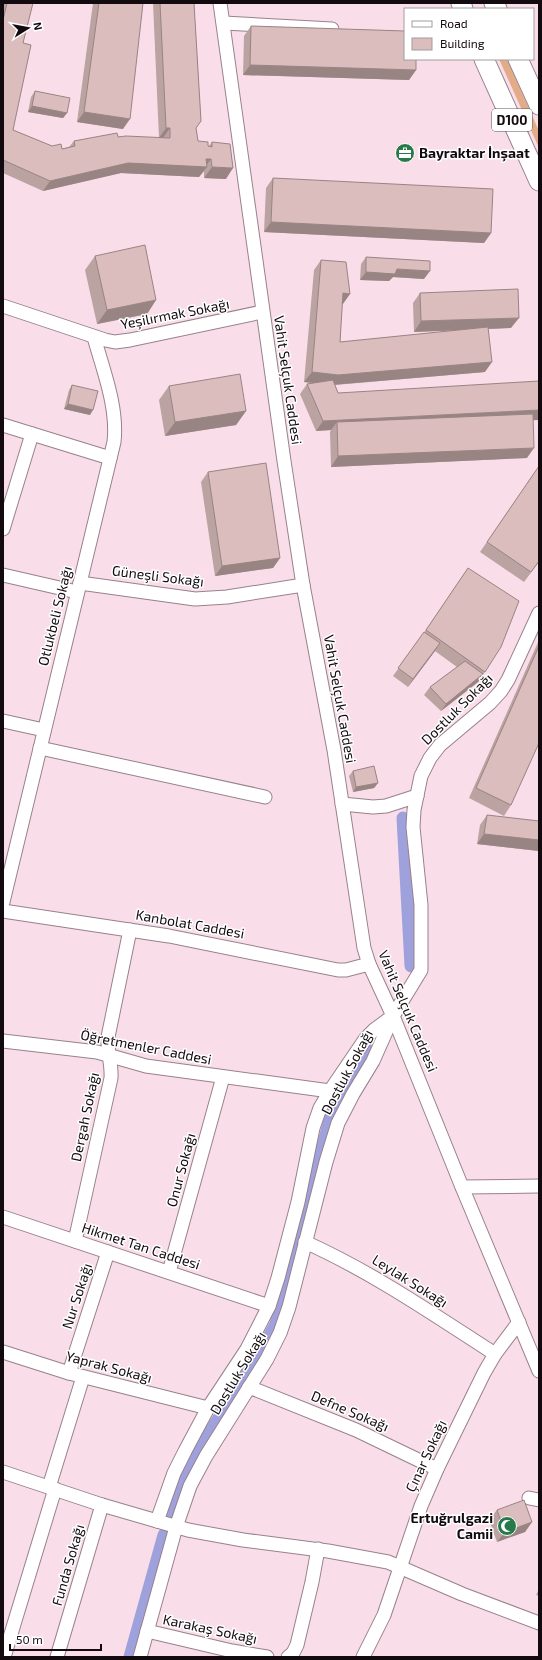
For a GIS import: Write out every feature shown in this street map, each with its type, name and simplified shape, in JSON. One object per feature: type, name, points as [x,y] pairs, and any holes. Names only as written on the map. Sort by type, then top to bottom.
[{"type":"highway","name":"D100","points":[[484,60],[539,181]]},
{"type":"highway","name":"D100","points":[[518,60],[539,105]]},
{"type":"street","name":"Vahit Selçuk Caddesi","points":[[220,3],[224,23],[262,312],[303,585],[334,750],[364,948],[539,1371]]},
{"type":"street","points":[[224,23],[342,30]]},
{"type":"street","name":"Yeşilırmak Sokağı","points":[[3,306],[94,337],[115,342],[262,312]]},
{"type":"street","name":"Otlukbeli Sokağı","points":[[3,902],[115,432],[114,415],[94,337]]},
{"type":"street","points":[[3,425],[110,458]]},
{"type":"street","points":[[3,529],[32,434]]},
{"type":"street","name":"Güneşli Sokağı","points":[[3,575],[79,587],[195,599],[227,597],[303,585]]},
{"type":"street","name":"Dostluk Sokağı","points":[[140,1657],[176,1527],[197,1470],[267,1359],[280,1333],[289,1307],[338,1122],[373,1061],[393,1016],[422,970],[421,905],[414,827],[414,810],[421,776],[430,758],[440,745],[490,703],[504,686],[539,613]]},
{"type":"street","points":[[3,721],[44,730]]},
{"type":"street","points":[[40,748],[265,797]]},
{"type":"street","points":[[342,804],[374,807],[386,806],[417,796]]},
{"type":"street","name":"Kanbolat Caddesi","points":[[3,911],[208,943],[338,970],[346,970],[370,964]]},
{"type":"street","name":"Dergah Sokağı","points":[[75,1241],[111,1078],[111,1064],[108,1047],[110,1024],[130,930]]},
{"type":"street","name":"Dostluk Sokağı","points":[[157,1521],[174,1473],[208,1408],[247,1349],[269,1306],[298,1202],[313,1128],[320,1108],[366,1038],[393,1016]]},
{"type":"street","name":"Öğretmenler Caddesi","points":[[3,1041],[97,1052],[146,1066],[330,1091]]},
{"type":"street","name":"Onur Sokağı","points":[[169,1272],[223,1077]]},
{"type":"street","points":[[462,1188],[539,1186]]},
{"type":"street","name":"Hikmet Tan Caddesi","points":[[3,1217],[269,1306]]},
{"type":"street","name":"Leylak Sokağı","points":[[305,1242],[339,1257],[374,1277],[495,1354]]},
{"type":"street","name":"Nur Sokağı","points":[[69,1374],[108,1252]]},
{"type":"street","name":"Çınar Sokağı","points":[[362,1657],[384,1615],[399,1566],[421,1506],[437,1469],[484,1372],[495,1354],[519,1322]]},
{"type":"street","name":"Yaprak Sokağı","points":[[3,1352],[69,1374],[208,1408]]},
{"type":"street","points":[[4,1657],[83,1377]]},
{"type":"street","name":"Defne Sokağı","points":[[249,1387],[356,1430],[437,1469]]},
{"type":"street","points":[[3,1472],[102,1505],[176,1527],[215,1536],[362,1556],[399,1566],[462,1594],[539,1623]]},
{"type":"street","name":"Funda Sokağı","points":[[57,1657],[102,1505]]},
{"type":"street","points":[[288,1657],[293,1653],[297,1645],[318,1549]]},
{"type":"street","name":"Karakaş Sokağı","points":[[147,1631],[232,1651],[267,1657]]},
{"type":"shaded area","points":[[499,60],[507,60],[539,131],[539,148]]},
{"type":"building","points":[[7,3],[33,3],[23,43],[31,45],[13,130],[52,146],[61,144],[62,149],[75,146],[74,141],[117,133],[118,137],[170,138],[170,128],[166,128],[160,3],[194,3],[201,121],[196,128],[198,141],[208,142],[208,146],[212,147],[212,142],[230,144],[233,168],[212,167],[211,159],[206,159],[207,167],[128,163],[50,181],[3,160],[3,20]]},
{"type":"building","points":[[99,3],[143,3],[130,119],[84,112]]},
{"type":"building","points":[[251,26],[404,31],[404,60],[416,60],[416,70],[250,65]]},
{"type":"building","points":[[35,91],[70,98],[67,113],[32,106]]},
{"type":"building","points":[[273,178],[493,189],[491,233],[271,222]]},
{"type":"building","points":[[145,245],[156,300],[107,310],[95,256]]},
{"type":"building","points":[[366,257],[430,261],[430,271],[397,269],[395,274],[366,272]]},
{"type":"building","points":[[321,260],[346,262],[350,294],[343,293],[340,342],[488,327],[492,362],[338,375],[312,372]]},
{"type":"building","points":[[518,289],[519,318],[421,321],[420,293]]},
{"type":"building","points":[[240,374],[246,411],[175,422],[169,386]]},
{"type":"building","points":[[333,380],[338,393],[539,381],[539,410],[323,421],[307,384]]},
{"type":"building","points":[[72,385],[98,391],[93,410],[68,404]]},
{"type":"building","points":[[533,414],[534,448],[338,456],[337,422]]},
{"type":"building","points":[[266,463],[280,558],[222,566],[208,472]]},
{"type":"building","points":[[539,466],[539,561],[531,572],[487,542]]},
{"type":"building","points":[[468,568],[519,601],[501,647],[485,672],[426,630]]},
{"type":"building","points":[[424,632],[440,643],[413,679],[398,668]]},
{"type":"building","points":[[539,646],[539,743],[511,805],[476,788]]},
{"type":"building","points":[[465,661],[483,674],[446,704],[430,687]]},
{"type":"building","points":[[374,766],[378,783],[356,787],[353,771]]},
{"type":"building","points":[[487,815],[539,821],[539,840],[484,834]]},
{"type":"building","points":[[524,1500],[532,1522],[505,1532],[497,1510]]},
{"type":"waterway","points":[[403,818],[411,966]]},
{"type":"waterway","points":[[170,1514],[181,1483],[191,1465],[207,1437],[252,1367],[276,1324],[331,1116],[369,1051]]},
{"type":"waterway","points":[[130,1657],[164,1535]]},
{"type":"place","name":"Bayraktar İnşaat","points":[[405,153]]},
{"type":"place","name":"Ertuğrulgazi Camii","points":[[507,1526]]}]
